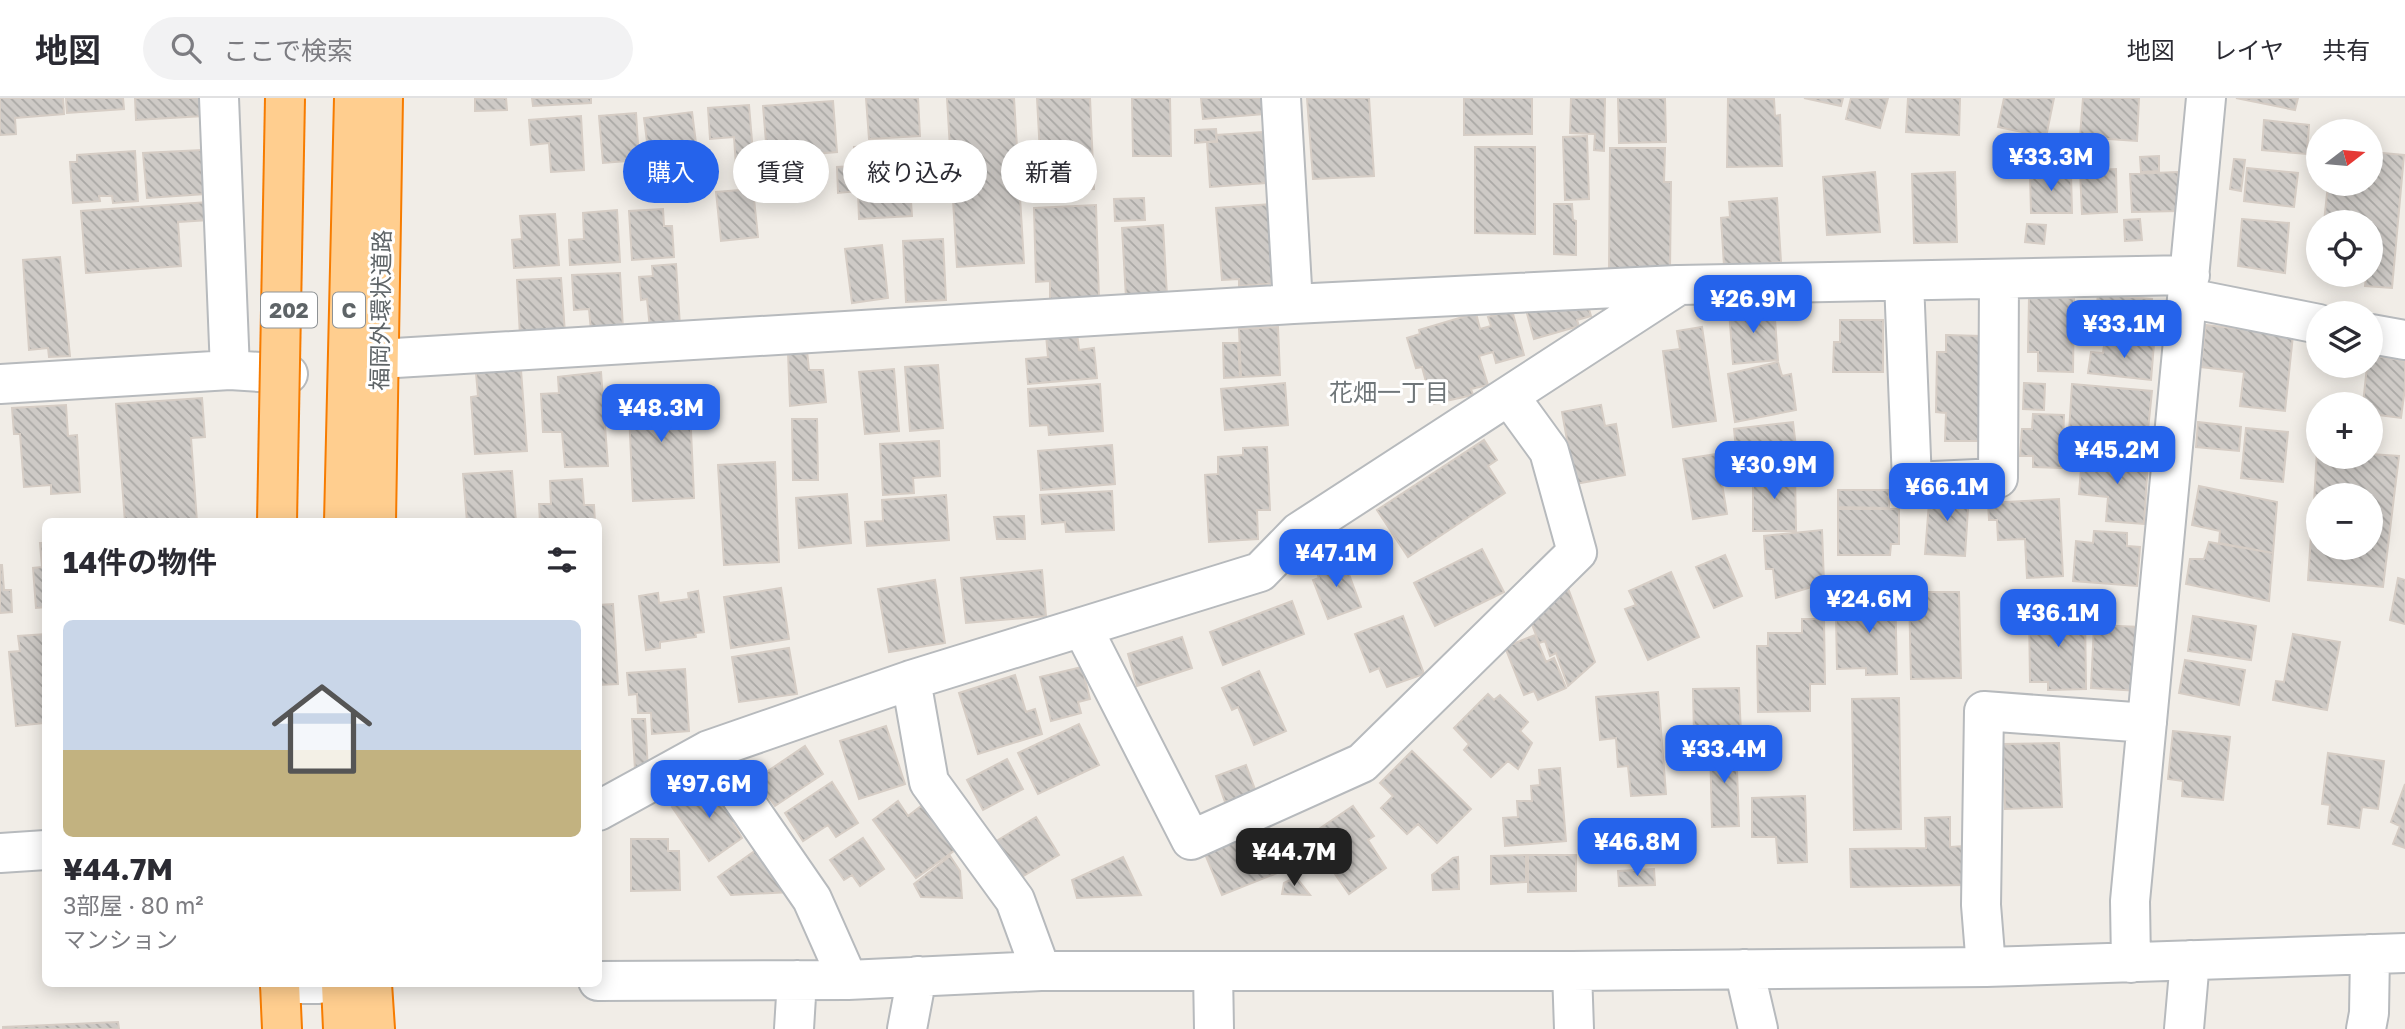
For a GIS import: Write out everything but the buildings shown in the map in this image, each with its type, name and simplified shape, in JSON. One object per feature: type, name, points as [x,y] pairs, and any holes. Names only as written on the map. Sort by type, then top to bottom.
[{"type":"highway","points":[[277,518],[285,98]]},
{"type":"highway","name":"202","points":[[285,518],[292,98]]},
{"type":"highway","name":"C","points":[[344,518],[354,98]]},
{"type":"highway","name":"福岡外環状道路","points":[[376,518],[383,98]]},
{"type":"highway","points":[[274,987],[275,1029]]},
{"type":"highway","points":[[280,987],[282,1029]]},
{"type":"highway","points":[[341,987],[343,1029]]},
{"type":"highway","points":[[372,987],[375,1029]]},
{"type":"street","points":[[219,98],[230,370]]},
{"type":"street","points":[[1281,98],[1293,303]]},
{"type":"street","points":[[2131,963],[2130,901],[2206,98]]},
{"type":"street","points":[[379,359],[1293,303],[1679,285],[1999,279],[2189,287],[2306,320]]},
{"type":"street","points":[[1904,281],[1912,482],[1998,478],[1999,279]]},
{"type":"street","points":[[602,809],[709,750],[911,680],[1260,572],[1299,532],[1679,285]]},
{"type":"street","points":[[2383,336],[2405,340]]},
{"type":"street","points":[[0,384],[230,370],[288,374]]},
{"type":"street","points":[[1082,627],[1191,840],[1362,763],[1577,552],[1549,451],[1509,396]]},
{"type":"street","points":[[911,680],[929,782],[1015,900],[1041,971]]},
{"type":"street","points":[[1986,967],[1981,905],[1984,711],[2147,723]]},
{"type":"street","points":[[709,750],[812,900],[848,980]]},
{"type":"street","points":[[0,853],[42,850]]},
{"type":"street","points":[[602,981],[848,980],[1041,971],[1572,971],[1986,967],[2388,954],[2366,1029]]},
{"type":"street","points":[[2183,1029],[2190,960]]},
{"type":"street","points":[[1744,969],[1758,1029]]},
{"type":"street","points":[[1572,971],[1574,1029]]},
{"type":"street","points":[[1213,972],[1214,1029]]},
{"type":"street","points":[[907,1029],[917,976]]},
{"type":"street","points":[[794,1029],[797,980]]},
{"type":"district","name":"花畑一丁目","points":[[1389,391]]}]
